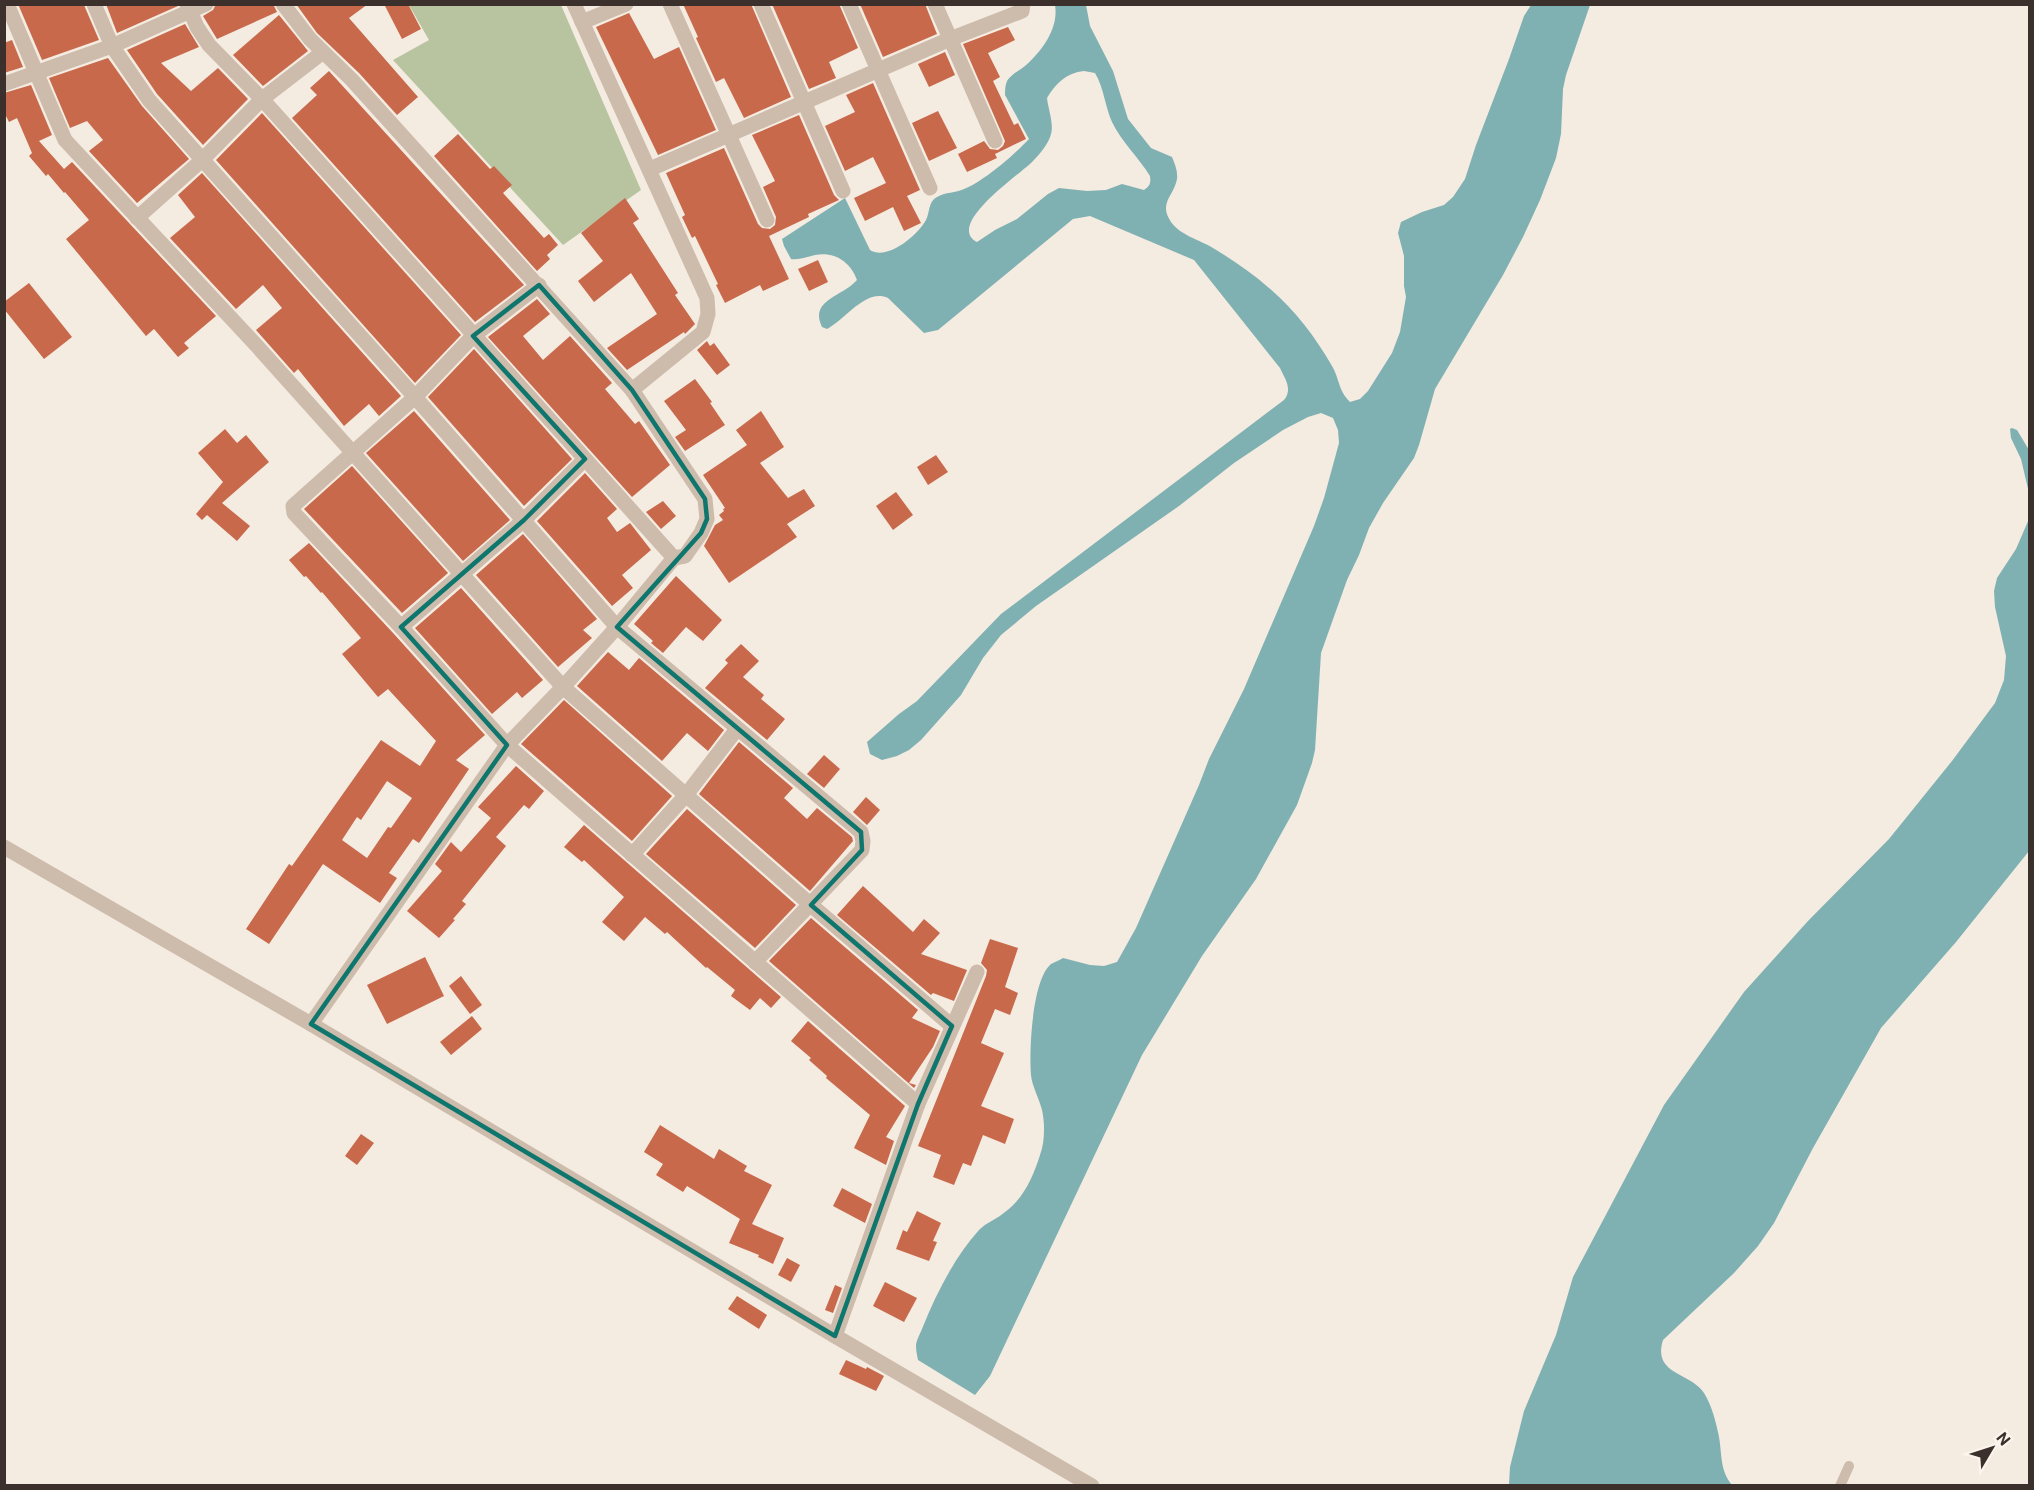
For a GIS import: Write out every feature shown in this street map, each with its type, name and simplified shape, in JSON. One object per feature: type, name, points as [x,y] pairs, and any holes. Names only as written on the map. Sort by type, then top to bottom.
[{"type":"street","points":[[7,4],[65,140],[257,346],[563,687],[952,1026]]},
{"type":"street","points":[[94,4],[112,46],[149,100],[617,627],[861,832],[862,850],[755,962]]},
{"type":"street","points":[[4,84],[112,46],[189,8],[206,4]]},
{"type":"street","points":[[283,4],[323,52],[352,80],[632,390],[705,500],[707,519],[701,533],[685,556],[674,558],[617,627],[507,745],[311,1024]]},
{"type":"street","points":[[574,4],[707,298],[708,314],[703,332],[632,390]]},
{"type":"street","points":[[582,22],[626,4]]},
{"type":"street","points":[[670,4],[766,220]]},
{"type":"street","points":[[761,4],[843,191]]},
{"type":"street","points":[[849,4],[930,188]]},
{"type":"street","points":[[934,4],[995,141]]},
{"type":"street","points":[[650,169],[1022,10],[1023,4]]},
{"type":"street","points":[[189,8],[197,27],[209,45],[262,99],[674,558]]},
{"type":"street","points":[[137,218],[202,160],[262,99],[323,52]]},
{"type":"street","points":[[539,285],[473,336],[415,397],[292,509],[507,745],[918,1104]]},
{"type":"street","points":[[400,627],[524,520],[585,459]]},
{"type":"street","points":[[632,855],[686,795],[737,729]]},
{"type":"street","points":[[4,847],[311,1024],[835,1336],[1092,1485]]},
{"type":"street","points":[[835,1336],[918,1104],[977,972]]},
{"type":"lane","points":[[1840,1485],[1849,1466]]},
{"type":"highlighted area","points":[[539,285],[632,390],[705,499],[707,519],[701,533],[617,627],[861,832],[862,850],[811,905],[952,1026],[918,1104],[835,1336],[311,1024],[507,745],[401,627],[524,520],[585,459],[473,336]]},
{"type":"green space","points":[[409,5],[561,5],[641,190],[563,245],[393,60],[429,40]]},
{"type":"water","points":[[1055,5],[1086,5],[1090,26],[1113,71],[1128,119],[1151,148],[1172,157],[1177,176],[1166,205],[1167,215],[1171,222],[1185,234],[1213,248],[1263,282],[1287,305],[1319,345],[1335,371],[1343,393],[1350,402],[1360,399],[1368,391],[1392,353],[1400,332],[1406,297],[1404,256],[1398,233],[1401,222],[1444,205],[1453,197],[1465,179],[1524,16],[1531,5],[1590,5],[1566,75],[1563,89],[1561,134],[1556,158],[1540,200],[1503,275],[1435,389],[1414,458],[1369,528],[1347,580],[1321,653],[1315,750],[1297,805],[1256,879],[1202,956],[1142,1055],[990,1376],[975,1395],[918,1360],[916,1344],[940,1290],[962,1252],[979,1230],[1018,1200],[1031,1179],[1037,1163],[1043,1144],[1044,1127],[1042,1110],[1032,1079],[1031,1050],[1033,1016],[1040,985],[1051,964],[1063,958],[1090,965],[1104,966],[1117,962],[1136,928],[1209,759],[1244,689],[1314,526],[1339,443],[1338,430],[1333,418],[1321,413],[1283,430],[1036,606],[1001,635],[983,658],[961,695],[921,740],[909,750],[882,760],[870,754],[867,742],[917,701],[1001,614],[1287,396],[1287,384],[1280,368],[1194,260],[1090,216],[1073,219],[938,330],[924,333],[888,298],[880,296],[864,301],[827,329],[822,327],[819,318],[823,305],[857,280],[851,268],[835,256],[822,254],[791,259],[782,239],[845,198],[870,250],[877,253],[893,250],[922,226],[934,199],[972,185],[998,167],[1029,139],[1005,95],[1005,86],[1013,74],[1025,66],[1043,46],[1052,30],[1056,14]],"holes":[[[1084,71],[1095,73],[1112,122],[1150,176],[1149,186],[1144,190],[1122,184],[1106,190],[1087,191],[1059,188],[1017,219],[977,242],[969,234],[970,224],[977,212],[1033,161],[1048,141],[1052,126],[1047,98],[1050,93],[1058,83],[1072,74]]]},
{"type":"water","points":[[2010,429],[2017,430],[2029,450],[2029,493],[2021,459],[2011,438]]},
{"type":"water","points":[[2029,519],[2029,851],[1956,942],[1881,1028],[1813,1148],[1774,1223],[1758,1246],[1734,1273],[1663,1340],[1661,1351],[1668,1367],[1698,1386],[1707,1398],[1717,1426],[1723,1468],[1732,1485],[1509,1485],[1510,1467],[1524,1411],[1556,1335],[1573,1277],[1664,1105],[1744,992],[1808,921],[1889,839],[1995,703],[2004,680],[2006,656],[1995,607],[1994,591],[1997,578],[2016,549]]},
{"type":"building","points":[[18,4],[84,5],[99,40],[42,60]]},
{"type":"building","points":[[106,4],[177,4],[178,6],[117,33]]},
{"type":"building","points":[[216,4],[273,4],[277,12],[217,39],[203,16],[213,10]]},
{"type":"building","points":[[296,4],[368,4],[349,18],[418,97],[397,115],[359,73],[317,33]]},
{"type":"building","points":[[384,4],[408,4],[421,29],[402,39]]},
{"type":"building","points":[[683,4],[751,4],[791,97],[744,118],[724,78],[716,82]]},
{"type":"building","points":[[772,4],[839,4],[858,48],[829,62],[836,78],[809,89]]},
{"type":"building","points":[[860,4],[925,4],[937,34],[883,57]]},
{"type":"building","points":[[629,13],[654,59],[679,47],[716,130],[658,155],[596,27]]},
{"type":"building","points":[[279,15],[308,51],[263,86],[233,55]]},
{"type":"building","points":[[185,24],[199,47],[161,63],[191,91],[218,68],[248,99],[203,145],[157,94],[127,50]]},
{"type":"building","points":[[1008,27],[1015,40],[988,53],[1000,77],[993,81],[1014,125],[1018,123],[1026,139],[995,154],[997,158],[967,172],[958,154],[984,141],[990,149],[998,150],[1005,141],[963,44]]},
{"type":"building","points":[[12,40],[23,67],[4,73],[4,43]]},
{"type":"building","points":[[945,52],[955,75],[929,87],[918,64]]},
{"type":"building","points":[[108,58],[142,106],[189,159],[137,203],[89,151],[103,140],[87,121],[70,128],[49,78]]},
{"type":"building","points":[[329,71],[524,285],[475,322],[292,118],[317,95],[310,88]]},
{"type":"building","points":[[873,83],[920,190],[907,196],[921,223],[904,231],[893,207],[865,221],[854,198],[886,183],[873,157],[845,171],[825,126],[855,112],[846,95]]},
{"type":"building","points":[[31,85],[52,135],[39,141],[64,169],[72,162],[216,316],[184,343],[189,348],[178,357],[154,329],[146,336],[66,239],[89,220],[29,156],[32,153],[17,118],[9,122],[4,112],[4,93]]},
{"type":"building","points":[[938,111],[957,148],[929,161],[912,123]]},
{"type":"building","points":[[262,113],[461,335],[415,383],[216,160]]},
{"type":"building","points":[[799,115],[834,195],[839,200],[769,236],[789,279],[763,291],[760,285],[725,303],[695,236],[692,238],[682,217],[685,215],[666,173],[724,148],[758,224],[762,228],[770,229],[775,225],[776,217],[763,187],[775,181],[752,135]]},
{"type":"building","points":[[458,134],[490,169],[494,166],[512,185],[503,193],[544,238],[549,234],[558,245],[547,255],[550,259],[537,271],[434,156]]},
{"type":"building","points":[[202,173],[401,396],[379,416],[369,404],[344,426],[298,369],[294,373],[256,330],[282,308],[263,285],[236,309],[170,238],[195,217],[178,195]]},
{"type":"building","points":[[625,198],[639,219],[633,223],[678,293],[675,295],[695,324],[685,334],[684,332],[627,370],[607,348],[657,314],[631,273],[594,302],[578,281],[603,261],[581,233]]},
{"type":"building","points":[[818,260],[828,282],[809,291],[798,269]]},
{"type":"building","points":[[29,283],[72,337],[44,359],[4,309],[4,302]]},
{"type":"building","points":[[537,299],[550,314],[523,336],[543,360],[570,336],[612,383],[605,389],[635,424],[639,421],[670,465],[632,497],[488,337]]},
{"type":"building","points":[[707,341],[710,346],[714,343],[730,365],[717,375],[697,350]]},
{"type":"building","points":[[474,349],[572,459],[524,506],[428,397]]},
{"type":"building","points":[[695,379],[725,425],[685,451],[675,437],[686,430],[664,401]]},
{"type":"building","points":[[414,411],[510,520],[463,561],[366,453]]},
{"type":"building","points":[[761,411],[784,447],[760,463],[788,498],[804,489],[815,506],[787,524],[797,537],[729,583],[704,546],[715,525],[723,520],[719,515],[725,508],[703,475],[747,445],[736,430]]},
{"type":"building","points":[[225,429],[237,443],[246,435],[269,462],[222,503],[250,526],[237,541],[207,515],[202,520],[196,514],[223,482],[198,453]]},
{"type":"building","points":[[936,455],[948,472],[928,485],[917,467]]},
{"type":"building","points":[[352,466],[448,573],[402,613],[304,509]]},
{"type":"building","points":[[585,473],[617,509],[607,518],[617,532],[630,523],[651,550],[622,575],[633,588],[612,606],[537,521]]},
{"type":"building","points":[[896,492],[913,515],[893,530],[876,506]]},
{"type":"building","points":[[663,501],[676,516],[661,529],[646,512]]},
{"type":"building","points":[[523,534],[597,619],[583,630],[592,638],[558,667],[476,575]]},
{"type":"building","points":[[309,543],[485,735],[456,760],[469,769],[419,843],[413,839],[389,873],[397,878],[380,903],[323,864],[269,944],[246,929],[289,864],[292,866],[381,740],[420,766],[436,741],[388,689],[378,697],[342,654],[361,638],[322,592],[289,560]],"holes":[[[387,781],[412,798],[391,828],[388,827],[367,858],[342,840],[357,817],[361,820]]]},
{"type":"building","points":[[676,576],[722,620],[703,641],[686,627],[663,653],[634,624]]},
{"type":"building","points":[[461,588],[543,680],[522,698],[517,692],[492,714],[415,628]]},
{"type":"building","points":[[741,644],[759,661],[743,677],[764,695],[761,699],[785,719],[767,740],[705,688],[728,663],[725,660]]},
{"type":"building","points":[[608,652],[629,670],[639,658],[724,730],[708,751],[687,733],[662,761],[577,686]]},
{"type":"building","points":[[564,700],[672,796],[632,841],[521,744]]},
{"type":"building","points":[[739,742],[793,788],[784,798],[807,819],[817,808],[852,837],[853,841],[810,891],[699,794]]},
{"type":"building","points":[[824,755],[840,769],[824,788],[807,774]]},
{"type":"building","points":[[516,766],[544,791],[529,809],[524,805],[496,837],[506,846],[462,901],[466,904],[439,938],[407,911],[442,871],[435,864],[451,842],[461,852],[491,818],[478,807]]},
{"type":"building","points":[[866,797],[880,810],[867,825],[853,812]]},
{"type":"building","points":[[687,809],[796,905],[755,948],[646,854]]},
{"type":"building","points":[[584,825],[781,997],[771,1008],[760,998],[750,1010],[731,996],[735,990],[706,968],[667,932],[665,934],[645,917],[624,941],[602,922],[624,897],[584,860],[582,862],[564,847]]},
{"type":"building","points":[[863,886],[913,932],[924,919],[940,933],[921,954],[967,970],[954,1001],[933,993],[931,995],[837,915]]},
{"type":"building","points":[[811,918],[918,1010],[912,1018],[940,1031],[933,1047],[909,1083],[916,1085],[914,1088],[769,961]]},
{"type":"building","points":[[990,939],[1018,948],[1005,987],[1018,993],[1010,1015],[995,1009],[981,1043],[1004,1053],[981,1106],[1014,1119],[1005,1144],[983,1135],[971,1166],[963,1163],[954,1185],[933,1177],[941,1155],[918,1146],[986,976],[987,970],[981,963]]},
{"type":"building","points":[[425,957],[444,996],[387,1024],[367,985]]},
{"type":"building","points":[[461,976],[482,1005],[470,1014],[449,986]]},
{"type":"building","points":[[472,1016],[482,1029],[451,1055],[440,1042]]},
{"type":"building","points":[[808,1021],[905,1106],[886,1137],[894,1141],[886,1165],[854,1148],[870,1115],[826,1078],[827,1076],[809,1060],[811,1058],[791,1041]]},
{"type":"building","points":[[660,1125],[714,1159],[719,1149],[747,1166],[744,1171],[772,1185],[752,1224],[784,1238],[773,1264],[758,1257],[759,1255],[729,1243],[740,1219],[687,1186],[683,1192],[656,1175],[663,1164],[644,1152]]},
{"type":"building","points":[[361,1134],[374,1143],[357,1165],[345,1156]]},
{"type":"building","points":[[842,1188],[872,1204],[865,1223],[833,1206]]},
{"type":"building","points":[[917,1211],[941,1223],[933,1241],[937,1242],[929,1261],[896,1249],[903,1230],[907,1232]]},
{"type":"building","points":[[787,1258],[800,1265],[791,1282],[778,1275]]},
{"type":"building","points":[[885,1282],[917,1298],[904,1322],[873,1306]]},
{"type":"building","points":[[835,1285],[842,1288],[833,1313],[825,1310]]},
{"type":"building","points":[[737,1296],[767,1315],[759,1329],[728,1309]]},
{"type":"building","points":[[846,1360],[884,1376],[876,1391],[839,1374]]}]
